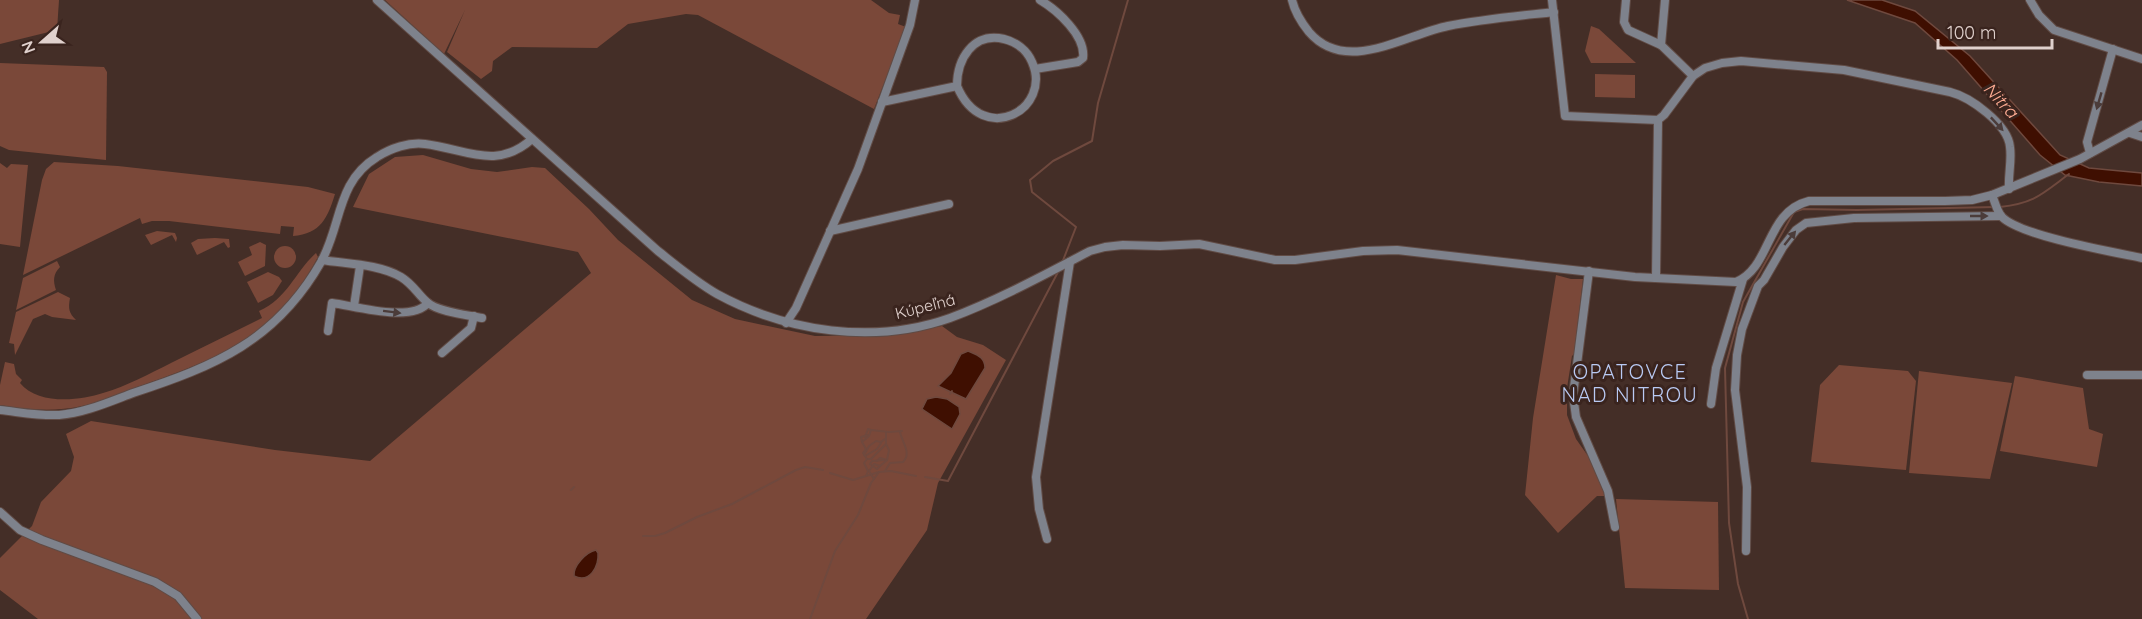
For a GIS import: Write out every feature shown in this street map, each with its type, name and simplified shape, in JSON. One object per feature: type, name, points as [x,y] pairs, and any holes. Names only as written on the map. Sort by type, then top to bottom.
[{"type":"street","name":"Kúpeľná","points":[[377,0],[658,251],[686,273],[716,293],[798,326],[863,332],[915,326],[958,314],[991,301],[1090,251],[1105,247],[1199,244],[1275,260],[1397,250],[1589,272],[1730,283],[1751,282]]},
{"type":"street","points":[[786,323],[796,308],[858,169],[910,25],[915,0]]},
{"type":"street","points":[[1035,69],[1078,62],[1083,58],[1084,52],[1078,38],[1064,18],[1040,0]]},
{"type":"street","points":[[1292,0],[1300,21],[1315,39],[1330,48],[1349,52],[1371,50],[1445,27],[1554,12]]},
{"type":"street","points":[[1552,0],[1565,116],[1658,120],[1693,76],[1705,68],[1722,63],[1741,61],[1844,70],[1962,95],[1979,106],[2008,137],[2009,189]]},
{"type":"street","points":[[1626,0],[1625,27],[1661,45],[1693,76]]},
{"type":"street","points":[[1661,45],[1665,0]]},
{"type":"street","points":[[2030,0],[2039,15],[2054,30],[2142,58]]},
{"type":"street","points":[[988,39],[1003,39],[1018,44],[1029,55],[1035,69],[1036,85],[1030,100],[1019,111],[1005,118],[989,118],[974,112],[963,101],[957,86],[957,71],[962,56],[973,45],[988,39]]},
{"type":"street","points":[[2090,153],[2087,142],[2113,49]]},
{"type":"street","points":[[882,102],[957,86]]},
{"type":"street","points":[[1656,278],[1658,120]]},
{"type":"street","points":[[1746,551],[1747,487],[1735,390],[1737,355],[1753,269],[1780,221],[1790,209],[1797,204],[1809,201],[1946,201],[1993,198],[2080,159],[2142,125]]},
{"type":"street","points":[[2130,133],[2142,137]]},
{"type":"street","points":[[0,410],[36,415],[59,415],[81,411],[182,377],[222,359],[261,334],[300,295],[322,260],[344,194],[367,163],[380,155],[408,145],[424,144],[475,156],[498,156],[520,149],[532,139]]},
{"type":"street","points":[[1993,198],[2000,214],[2011,223],[2036,233],[2094,249],[2142,258]]},
{"type":"street","points":[[830,231],[949,204]]},
{"type":"street","points":[[1751,282],[1764,280],[1783,247],[1796,230],[1806,223],[1854,218],[2000,214]]},
{"type":"street","points":[[322,260],[384,270],[400,276],[416,288],[428,303],[478,317],[471,328],[442,353]]},
{"type":"street","points":[[1047,539],[1039,509],[1036,477],[1070,262]]},
{"type":"street","points":[[354,306],[360,266]]},
{"type":"street","points":[[1589,272],[1573,395],[1576,417],[1608,491],[1615,527]]},
{"type":"street","points":[[1711,404],[1716,368],[1751,282]]},
{"type":"street","points":[[328,331],[332,303],[407,313],[424,308],[428,303]]},
{"type":"street","points":[[2087,375],[2142,375]]},
{"type":"street","points":[[0,512],[20,530],[42,540],[155,582],[178,596],[197,619]]},
{"type":"shaded area","points":[[0,0],[59,0],[57,30],[0,44]]},
{"type":"shaded area","points":[[385,0],[871,0],[889,13],[900,15],[898,24],[906,27],[874,109],[698,15],[686,14],[628,24],[597,48],[512,47],[493,61],[492,71],[481,79],[447,52],[465,10],[444,54]]},
{"type":"shaded area","points":[[1591,26],[1599,29],[1636,63],[1591,63],[1585,51]]},
{"type":"shaded area","points":[[0,63],[104,67],[107,72],[106,160],[9,150],[0,146]]},
{"type":"shaded area","points":[[1595,74],[1635,75],[1635,98],[1595,97]]},
{"type":"shaded area","points":[[423,155],[471,169],[497,172],[532,167],[545,168],[618,240],[692,300],[735,319],[815,336],[889,335],[942,326],[957,337],[983,345],[1006,360],[938,483],[927,530],[866,619],[38,619],[0,590],[0,558],[32,526],[41,502],[71,471],[74,457],[66,434],[91,421],[275,450],[370,461],[591,273],[578,252],[353,207],[369,174],[395,157]]},
{"type":"shaded area","points":[[54,162],[118,166],[308,187],[335,194],[322,223],[303,235],[293,236],[294,227],[281,226],[280,234],[169,221],[152,221],[142,224],[140,218],[23,275],[42,180],[46,169]]},
{"type":"shaded area","points":[[0,163],[7,168],[11,164],[28,165],[20,247],[0,244]]},
{"type":"shaded area","points":[[157,231],[175,233],[176,242],[172,235],[151,245],[145,235]]},
{"type":"shaded area","points":[[198,239],[229,239],[230,247],[228,248],[224,242],[197,255],[191,243]]},
{"type":"shaded area","points":[[260,242],[266,245],[265,266],[245,276],[238,262],[252,255],[249,247]]},
{"type":"shaded area","points":[[285,246],[293,249],[296,257],[293,265],[285,268],[277,265],[274,257],[277,249]]},
{"type":"shaded area","points":[[316,253],[318,257],[307,277],[278,313],[262,329],[215,357],[88,405],[51,410],[0,405],[0,385],[5,362],[14,364],[16,374],[22,380],[20,383],[28,390],[48,398],[82,398],[121,387],[262,318],[259,311],[269,306],[284,292]]},
{"type":"shaded area","points":[[57,261],[60,267],[54,278],[56,290],[16,310],[23,278]]},
{"type":"shaded area","points":[[268,272],[282,281],[273,295],[258,303],[247,282]]},
{"type":"shaded area","points":[[1556,275],[1583,279],[1574,354],[1567,388],[1567,415],[1576,439],[1588,456],[1606,496],[1597,496],[1558,533],[1525,495],[1533,418]]},
{"type":"shaded area","points":[[58,292],[70,298],[70,310],[76,320],[45,314],[33,319],[15,355],[14,344],[9,343],[16,312]]},
{"type":"shaded area","points":[[1839,365],[1908,371],[1916,381],[1906,470],[1811,462],[1820,385]]},
{"type":"shaded area","points":[[1919,371],[2012,383],[1990,479],[1909,473]]},
{"type":"shaded area","points":[[2015,376],[2083,388],[2089,429],[2103,434],[2097,467],[2000,451]]},
{"type":"shaded area","points":[[1616,499],[1718,502],[1719,590],[1625,588]]},
{"type":"water","name":"Nitra","points":[[1847,0],[1882,0],[1915,11],[1970,56],[2060,155],[2089,168],[2142,173],[2142,186],[2099,182],[2065,175],[2040,155],[1957,60],[1915,23]]},
{"type":"water","points":[[968,351],[982,359],[985,368],[966,399],[938,386],[951,373],[961,354]]},
{"type":"water","points":[[936,397],[947,399],[959,407],[960,414],[952,429],[922,409],[927,399]]},
{"type":"water","points":[[596,550],[597,563],[589,576],[580,578],[574,576],[581,560]]},
{"type":"waterway","points":[[1062,263],[1076,227],[1032,192],[1030,180],[1053,161],[1092,141],[1098,103],[1128,0]]},
{"type":"waterway","points":[[2000,207],[2030,200],[2069,174]]},
{"type":"waterway","points":[[1748,619],[1738,584],[1729,523],[1725,368],[1743,302],[1794,212],[1803,209],[1995,207]]},
{"type":"waterway","points":[[925,477],[948,481],[1058,272]]},
{"type":"waterway","points":[[865,437],[868,429],[871,430]]},
{"type":"waterway","points":[[866,476],[868,471],[864,463],[867,459],[863,453],[866,449],[862,442],[869,436],[871,430],[902,431]]},
{"type":"waterway","points":[[867,459],[871,459],[886,444],[886,432]]},
{"type":"waterway","points":[[885,471],[890,463],[903,462],[906,459],[907,451],[900,432]]},
{"type":"waterway","points":[[862,442],[861,437],[868,435]]},
{"type":"waterway","points":[[864,455],[869,446],[885,439]]},
{"type":"waterway","points":[[865,456],[877,449],[881,443]]},
{"type":"waterway","points":[[877,461],[880,458],[887,460],[889,450],[886,444]]},
{"type":"waterway","points":[[880,466],[877,469],[870,464],[872,461],[884,460]]},
{"type":"waterway","points":[[874,479],[869,471],[874,464],[880,466],[887,460]]},
{"type":"waterway","points":[[643,536],[665,533],[697,517],[732,504],[796,470],[805,467],[823,470]]},
{"type":"waterway","points":[[830,473],[853,480],[891,471],[916,476]]},
{"type":"waterway","points":[[810,619],[835,551],[858,515],[871,483],[879,472]]},
{"type":"waterway","points":[[571,490],[574,487]]},
{"type":"district","name":"OPATOVCE NAD NITROU","points":[[1630,382]]}]
